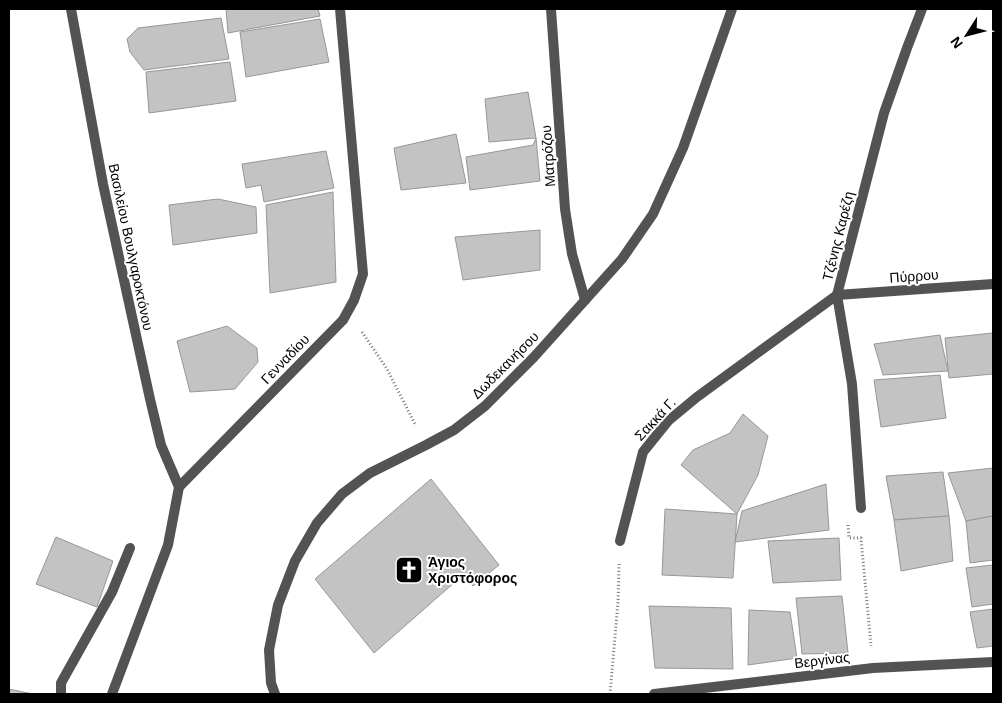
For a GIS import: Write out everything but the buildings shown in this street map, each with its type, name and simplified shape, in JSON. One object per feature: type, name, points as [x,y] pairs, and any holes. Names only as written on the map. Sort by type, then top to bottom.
[{"type":"street","name":"Βασιλείου Βουλγαροκτόνου","points":[[71,9],[103,184],[150,399],[161,445],[179,487]]},
{"type":"street","name":"Γενναδίου","points":[[179,487],[343,320],[354,300],[363,274],[340,9]]},
{"type":"street","name":"Ματρόζου","points":[[551,9],[565,209],[572,254],[585,300]]},
{"type":"street","name":"Δωδεκανήσου","points":[[275,694],[271,683],[269,650],[278,605],[294,561],[317,523],[342,494],[370,473],[454,430],[485,406],[534,357],[622,259],[653,214],[683,148],[732,9]]},
{"type":"street","name":"Τζένης Καρέζη","points":[[861,508],[852,384],[837,295],[884,114],[922,9]]},
{"type":"street","name":"Πύρρου","points":[[837,295],[993,284]]},
{"type":"street","name":"Σακκά Γ.","points":[[620,541],[643,452],[668,421],[697,397],[837,295]]},
{"type":"street","points":[[112,694],[168,545],[179,487]]},
{"type":"street","points":[[61,694],[61,683],[112,592],[130,548]]},
{"type":"street","name":"Βεργίνας","points":[[654,694],[873,668],[993,662]]},
{"type":"path","points":[[343,320],[364,333],[387,369],[426,445]]},
{"type":"path","points":[[848,520],[849,538],[861,538],[873,668]]},
{"type":"path","points":[[610,694],[618,602],[620,541]]},
{"type":"place","name":"Άγιος Χριστόφορος","points":[[409,570]]}]
